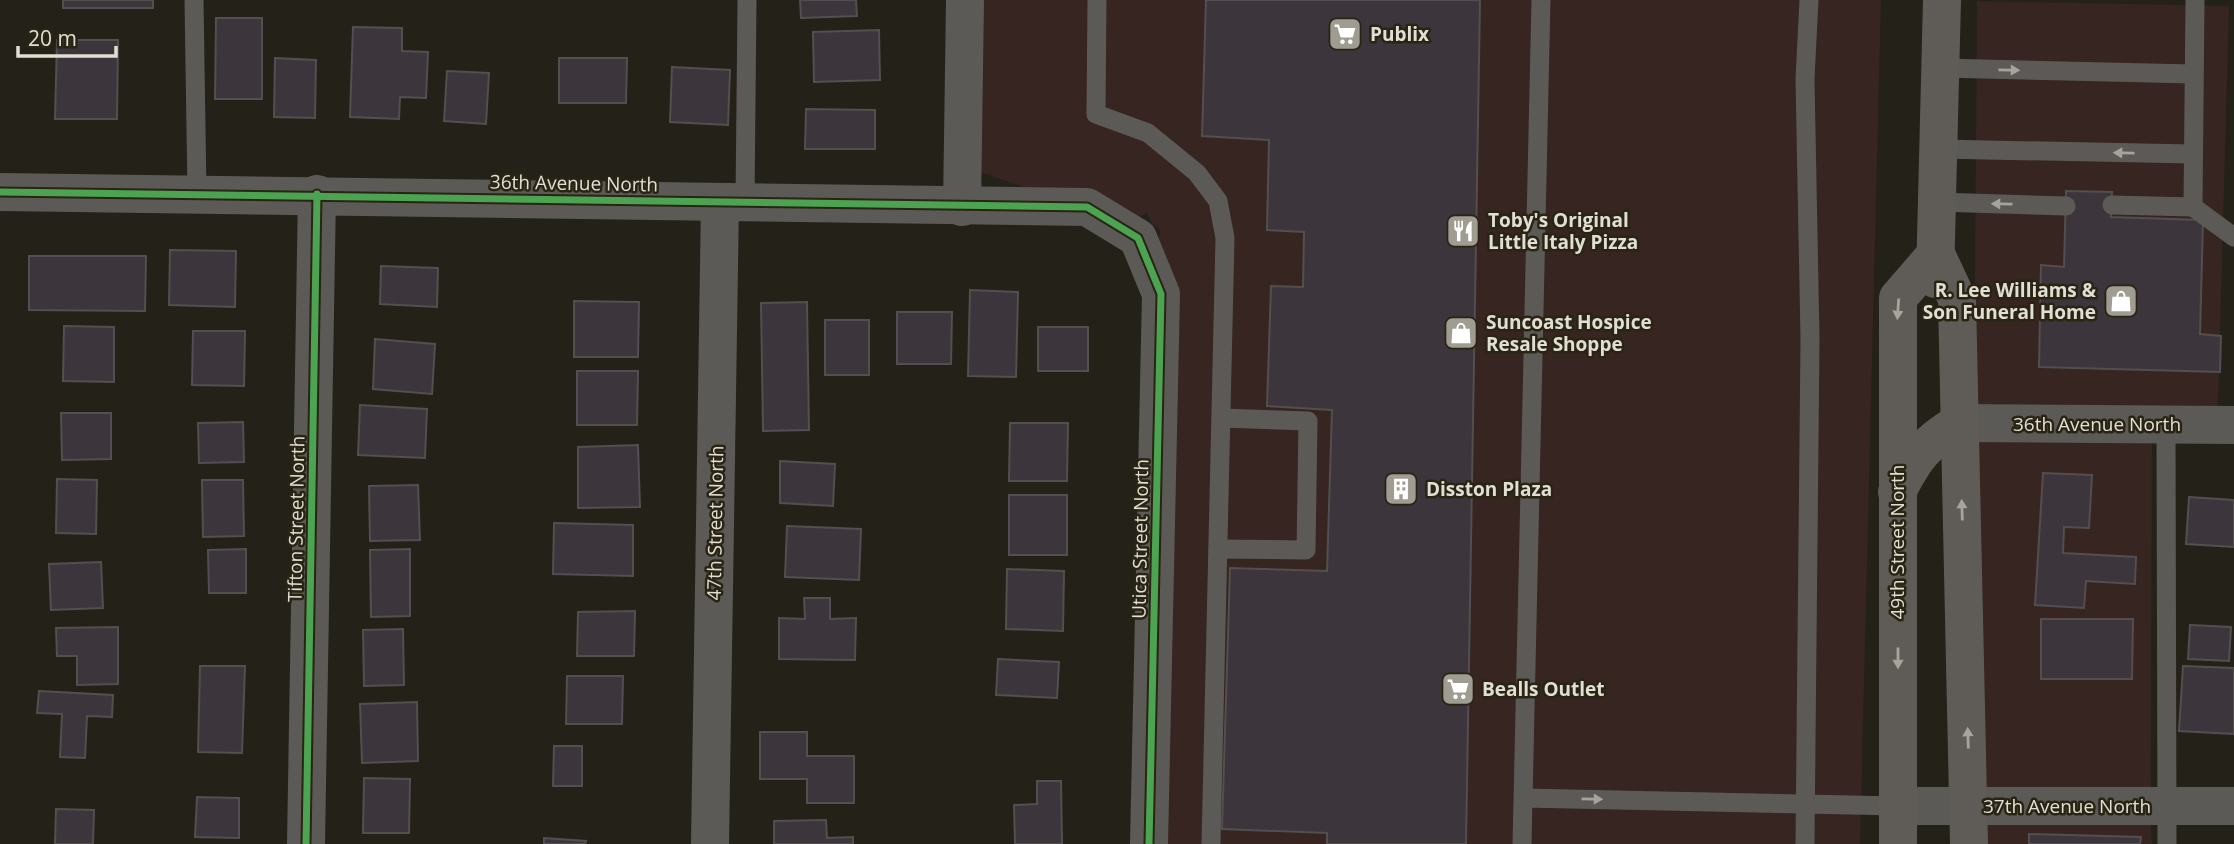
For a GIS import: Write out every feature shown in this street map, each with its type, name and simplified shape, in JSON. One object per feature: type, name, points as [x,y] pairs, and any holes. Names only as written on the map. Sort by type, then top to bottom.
[{"type":"main road","points":[[1942,0],[1936,254],[1957,299],[1969,844]]},
{"type":"main road","name":"49th Street North","points":[[1898,844],[1898,298],[1936,254]]},
{"type":"main road","points":[[1897,492],[1913,461],[1931,439],[1959,423]]},
{"type":"street","points":[[962,206],[965,0]]},
{"type":"street","name":"36th Avenue North","points":[[0,192],[1087,206],[1138,238]]},
{"type":"street","name":"Tifton Street North","points":[[306,844],[317,194]]},
{"type":"street","name":"47th Street North","points":[[710,844],[733,202]]},
{"type":"street","name":"Utica Street North","points":[[1138,238],[1161,294],[1149,844]]},
{"type":"street","name":"36th Avenue North","points":[[1959,423],[2234,425]]},
{"type":"street","name":"37th Avenue North","points":[[1899,806],[2234,806]]},
{"type":"lane","points":[[194,0],[197,193]]},
{"type":"lane","points":[[733,202],[747,0]]},
{"type":"lane","points":[[1097,0],[1096,114],[1148,133],[1197,173],[1218,201],[1225,238],[1211,844]]},
{"type":"lane","points":[[1522,844],[1541,0]]},
{"type":"lane","points":[[1805,844],[1810,339],[1805,79],[1809,0]]},
{"type":"lane","points":[[2193,207],[2195,0]]},
{"type":"lane","points":[[1941,68],[2193,74]]},
{"type":"lane","points":[[1938,149],[2192,154]]},
{"type":"lane","points":[[1937,202],[2066,206]]},
{"type":"lane","points":[[2112,205],[2193,207],[2234,237]]},
{"type":"lane","points":[[1218,549],[1306,550],[1308,421],[1221,418]]},
{"type":"lane","points":[[2166,425],[2167,844]]},
{"type":"lane","points":[[1524,798],[1899,806]]},
{"type":"shaded area","points":[[982,0],[1881,0],[1860,844],[1166,844],[1158,239],[1161,231],[1152,224],[1147,213],[1139,217],[1095,190],[1026,188],[980,172]]},
{"type":"shaded area","points":[[1977,1],[2229,6],[2218,406],[1974,404]]},
{"type":"shaded area","points":[[1977,442],[2152,443],[2151,787],[1986,787]]},
{"type":"shaded area","points":[[1986,825],[2151,825],[2152,844],[1986,844]]},
{"type":"building","points":[[63,0],[153,0],[153,8],[63,8]]},
{"type":"building","points":[[800,0],[856,0],[857,16],[801,18]]},
{"type":"building","name":"Disston Plaza","points":[[1206,0],[1480,0],[1466,844],[1327,844],[1327,833],[1222,829],[1230,568],[1327,571],[1332,410],[1267,406],[1271,286],[1303,287],[1304,232],[1267,230],[1269,140],[1202,136]]},
{"type":"building","points":[[216,18],[262,18],[262,99],[215,99]]},
{"type":"building","points":[[353,27],[402,28],[402,51],[428,52],[426,98],[400,97],[399,119],[350,117]]},
{"type":"building","points":[[879,30],[880,80],[814,82],[813,32]]},
{"type":"building","points":[[57,40],[118,40],[117,119],[55,119]]},
{"type":"building","points":[[275,58],[316,60],[315,118],[274,117]]},
{"type":"building","points":[[559,58],[627,58],[626,103],[559,103]]},
{"type":"building","points":[[672,67],[730,70],[728,125],[670,122]]},
{"type":"building","points":[[447,71],[489,73],[486,124],[444,121]]},
{"type":"building","points":[[806,109],[875,110],[875,149],[805,149]]},
{"type":"building","name":"R. Lee Williams & Son Funeral Home","points":[[2066,191],[2112,192],[2111,217],[2203,220],[2200,334],[2221,336],[2220,372],[2039,367],[2041,265],[2064,267]]},
{"type":"building","points":[[170,250],[236,251],[235,307],[169,305]]},
{"type":"building","points":[[29,256],[146,256],[145,311],[29,310]]},
{"type":"building","points":[[381,266],[438,268],[437,307],[380,304]]},
{"type":"building","points":[[970,290],[1018,292],[1016,377],[968,376]]},
{"type":"building","points":[[574,301],[639,302],[638,357],[574,357]]},
{"type":"building","points":[[807,302],[809,430],[763,431],[761,303]]},
{"type":"building","points":[[897,312],[952,312],[951,364],[897,364]]},
{"type":"building","points":[[825,320],[869,320],[869,375],[825,375]]},
{"type":"building","points":[[64,326],[114,327],[114,382],[63,381]]},
{"type":"building","points":[[1038,327],[1088,327],[1088,371],[1038,371]]},
{"type":"building","points":[[193,331],[245,331],[244,386],[192,385]]},
{"type":"building","points":[[375,339],[435,344],[432,394],[373,389]]},
{"type":"building","points":[[577,371],[638,371],[637,425],[577,425]]},
{"type":"building","points":[[360,405],[427,409],[425,458],[358,455]]},
{"type":"building","points":[[61,413],[111,413],[111,459],[62,460]]},
{"type":"building","points":[[243,422],[244,462],[199,463],[198,423]]},
{"type":"building","points":[[1010,423],[1068,423],[1067,481],[1009,481]]},
{"type":"building","points":[[638,445],[640,507],[578,508],[578,447]]},
{"type":"building","points":[[780,461],[835,464],[833,506],[780,503]]},
{"type":"building","points":[[2043,473],[2092,475],[2089,528],[2064,527],[2063,553],[2136,557],[2135,584],[2086,581],[2084,608],[2035,605]]},
{"type":"building","points":[[57,479],[97,480],[96,534],[56,533]]},
{"type":"building","points":[[202,480],[243,480],[244,536],[203,537]]},
{"type":"building","points":[[418,485],[420,540],[370,541],[369,486]]},
{"type":"building","points":[[1009,495],[1067,495],[1067,555],[1009,555]]},
{"type":"building","points":[[2189,497],[2234,500],[2234,547],[2186,544]]},
{"type":"building","points":[[554,523],[633,525],[633,576],[553,574]]},
{"type":"building","points":[[787,526],[861,529],[859,580],[785,577]]},
{"type":"building","points":[[246,549],[246,593],[209,593],[208,550]]},
{"type":"building","points":[[410,549],[410,616],[371,617],[370,550]]},
{"type":"building","points":[[101,562],[103,608],[51,610],[49,564]]},
{"type":"building","points":[[1007,569],[1064,571],[1063,631],[1006,629]]},
{"type":"building","points":[[804,598],[830,598],[830,619],[856,618],[855,660],[779,659],[779,618],[805,619]]},
{"type":"building","points":[[635,611],[634,656],[577,656],[578,612]]},
{"type":"building","points":[[2041,619],[2133,619],[2132,679],[2041,679]]},
{"type":"building","points":[[2190,625],[2231,627],[2229,661],[2188,659]]},
{"type":"building","points":[[118,627],[118,684],[77,685],[77,656],[57,656],[56,628]]},
{"type":"building","points":[[403,629],[404,685],[364,686],[363,630]]},
{"type":"building","points":[[998,659],[1059,662],[1057,698],[996,695]]},
{"type":"building","points":[[200,666],[245,666],[242,753],[198,752]]},
{"type":"building","points":[[2183,666],[2234,668],[2234,734],[2179,731]]},
{"type":"building","points":[[567,676],[623,676],[622,724],[566,724]]},
{"type":"building","points":[[39,691],[113,695],[112,717],[87,716],[85,758],[60,757],[62,714],[37,713]]},
{"type":"building","points":[[417,702],[418,761],[362,763],[360,704]]},
{"type":"building","points":[[760,732],[807,732],[807,756],[854,756],[854,803],[807,803],[807,779],[760,779]]},
{"type":"building","points":[[554,746],[582,746],[582,786],[553,786]]},
{"type":"building","points":[[364,778],[410,779],[409,833],[363,833]]},
{"type":"building","points":[[1037,781],[1061,781],[1062,844],[1015,844],[1014,805],[1037,804]]},
{"type":"building","points":[[197,797],[239,798],[239,838],[195,837]]},
{"type":"building","points":[[56,809],[94,810],[93,844],[55,844]]},
{"type":"building","points":[[826,820],[827,838],[853,837],[853,844],[774,844],[774,821]]},
{"type":"building","points":[[2029,834],[2141,837],[2140,844],[2029,844]]},
{"type":"building","points":[[544,838],[586,841],[585,844],[544,844]]},
{"type":"cycle path","points":[[0,192],[1087,207],[1138,238],[1161,294],[1149,844]]},
{"type":"cycle path","points":[[306,844],[317,194]]},
{"type":"place","name":"Publix","points":[[1345,34]]},
{"type":"place","name":"Toby's Original Little Italy Pizza","points":[[1463,231]]},
{"type":"place","name":"R. Lee Williams & Son Funeral Home","points":[[2121,301]]},
{"type":"place","name":"Suncoast Hospice Resale Shoppe","points":[[1461,333]]},
{"type":"place","name":"Disston Plaza","points":[[1401,489]]},
{"type":"place","name":"Bealls Outlet","points":[[1458,689]]}]
